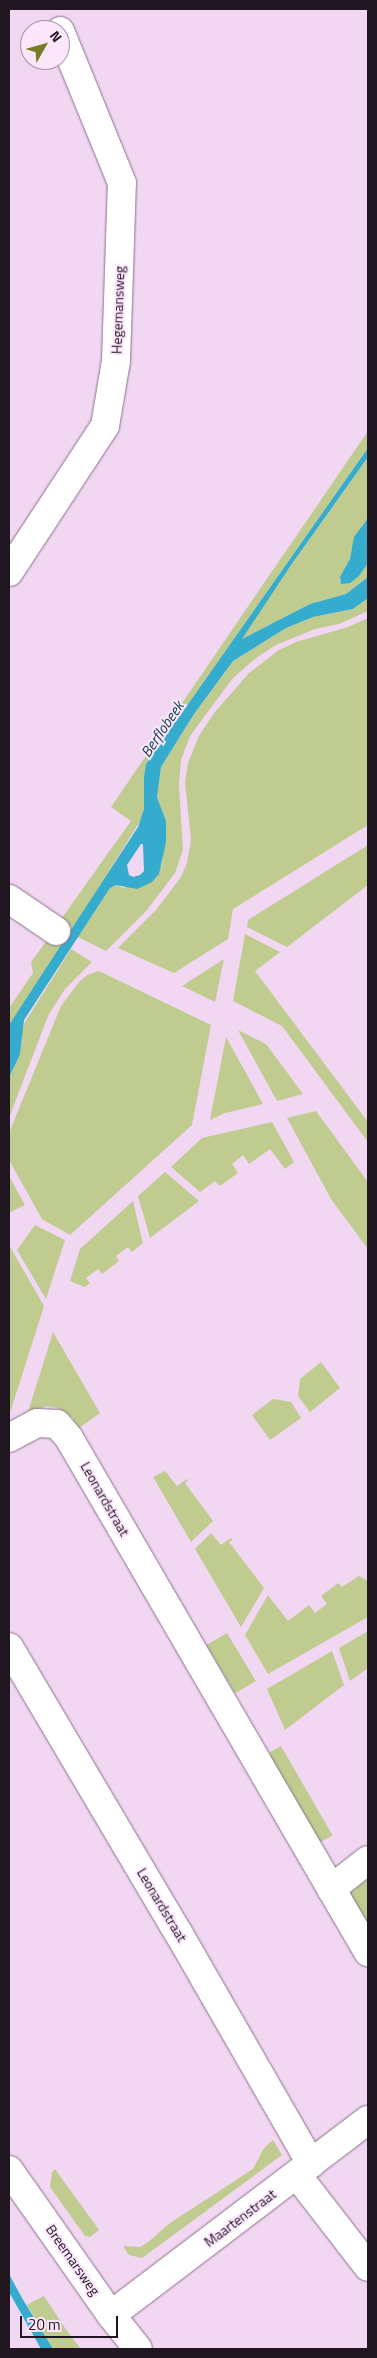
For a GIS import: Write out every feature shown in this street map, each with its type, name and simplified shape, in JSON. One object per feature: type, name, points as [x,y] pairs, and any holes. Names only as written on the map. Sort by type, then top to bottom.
[{"type":"street","name":"Hegemansweg","points":[[9,572],[105,426],[116,361],[122,183],[70,55]]},
{"type":"street","points":[[9,899],[56,931]]},
{"type":"street","name":"Leonardstraat","points":[[9,1438],[37,1423],[56,1424],[69,1438],[368,1952]]},
{"type":"street","name":"Leonardstraat","points":[[9,1647],[174,1925],[304,2170],[368,2267]]},
{"type":"street","points":[[331,1889],[368,1860]]},
{"type":"street","name":"Maartenstraat","points":[[111,2315],[368,2120]]},
{"type":"street","name":"Breemarsweg","points":[[9,2170],[111,2315],[138,2349]]},
{"type":"green space","points":[[368,431],[368,448],[146,764],[142,818],[71,932],[59,922],[131,821],[111,807]]},
{"type":"green space","points":[[368,457],[368,518],[355,536],[350,559],[339,581],[359,576],[368,563],[368,577],[346,594],[310,604],[241,639],[291,565]]},
{"type":"green space","points":[[368,598],[368,611],[339,624],[315,629],[276,645],[256,658],[233,678],[190,736],[181,760],[179,785],[183,850],[175,873],[147,910],[106,951],[78,937],[110,888],[116,885],[124,888],[162,865],[166,842],[163,813],[157,797],[161,767],[194,714],[233,661],[286,628],[313,617],[353,609]]},
{"type":"green space","points":[[368,618],[368,825],[233,909],[228,939],[174,973],[118,948],[156,910],[181,877],[187,863],[191,840],[185,782],[188,763],[199,736],[215,712],[249,673],[279,650],[296,642],[348,627]]},
{"type":"green space","points":[[368,845],[368,885],[287,947],[247,927],[248,920]]},
{"type":"green space","points":[[245,934],[280,952],[255,971],[368,1122],[368,1142],[282,1026],[233,1001]]},
{"type":"green space","points":[[50,936],[63,945],[9,1025],[9,1008],[33,973],[31,962]]},
{"type":"green space","points":[[71,949],[92,962],[65,989],[48,1016],[9,1118],[9,1078],[22,1041],[22,1027]]},
{"type":"green space","points":[[224,959],[215,1002],[182,986]]},
{"type":"green space","points":[[99,971],[211,1025],[192,1125],[70,1235],[42,1219],[9,1160],[9,1133],[61,1006],[79,982],[87,975]]},
{"type":"green space","points":[[238,1030],[266,1044],[303,1094],[277,1101]]},
{"type":"green space","points":[[226,1037],[263,1104],[225,1113],[210,1120]]},
{"type":"green space","points":[[316,1111],[368,1182],[368,1249],[331,1199],[287,1118]]},
{"type":"green space","points":[[272,1122],[294,1162],[285,1169],[270,1149],[249,1164],[243,1155],[232,1164],[238,1173],[220,1186],[215,1181],[200,1192],[171,1167],[202,1138]]},
{"type":"green space","points":[[165,1172],[199,1201],[150,1238],[138,1196]]},
{"type":"green space","points":[[9,1176],[25,1205],[9,1213]]},
{"type":"green space","points":[[133,1201],[143,1243],[132,1252],[128,1247],[116,1256],[119,1261],[102,1274],[98,1269],[86,1278],[90,1283],[85,1287],[70,1281],[80,1249]]},
{"type":"green space","points":[[35,1225],[65,1240],[46,1299],[17,1250]]},
{"type":"green space","points":[[9,1245],[44,1306],[9,1416]]},
{"type":"green space","points":[[53,1332],[100,1413],[79,1428],[72,1417],[57,1408],[47,1406],[28,1412]]},
{"type":"green space","points":[[321,1362],[340,1388],[310,1412],[298,1396],[300,1379]]},
{"type":"green space","points":[[273,1399],[291,1402],[301,1418],[270,1440],[252,1415]]},
{"type":"green space","points":[[165,1471],[177,1486],[188,1480],[185,1483],[213,1521],[191,1542],[153,1477]]},
{"type":"green space","points":[[211,1533],[221,1545],[231,1538],[233,1540],[229,1542],[264,1588],[241,1627],[195,1549]]},
{"type":"green space","points":[[359,1576],[368,1581],[368,1617],[268,1674],[245,1635],[268,1595],[288,1621],[309,1605],[315,1613],[327,1604],[321,1596],[338,1583],[342,1587]]},
{"type":"green space","points":[[368,1631],[368,1668],[350,1681],[339,1648]]},
{"type":"green space","points":[[227,1633],[256,1681],[235,1693],[206,1645]]},
{"type":"green space","points":[[332,1651],[344,1685],[285,1730],[267,1689]]},
{"type":"green space","points":[[281,1746],[332,1835],[319,1843],[267,1754]]},
{"type":"green space","points":[[368,1879],[368,1924],[350,1893]]},
{"type":"green space","points":[[273,2140],[282,2155],[142,2258],[129,2255],[123,2246],[140,2247],[147,2243],[170,2223],[253,2169],[264,2148]]},
{"type":"green space","points":[[55,2169],[99,2230],[90,2237],[85,2236],[50,2187],[52,2172]]},
{"type":"green space","points":[[44,2296],[81,2349],[53,2349],[27,2305]]},
{"type":"water","points":[[368,448],[368,457],[291,565],[242,639],[310,604],[346,594],[368,577],[368,598],[353,609],[313,617],[286,628],[233,661],[194,714],[161,767],[157,797],[166,821],[166,842],[159,874],[152,882],[137,889],[116,885],[110,888],[24,1020],[20,1054],[9,1078],[9,1025],[138,827],[144,809],[146,764]],"holes":[[[141,844],[143,844],[144,871],[140,875],[133,877],[129,875],[127,865]]]},
{"type":"water","points":[[368,518],[368,563],[359,576],[350,583],[341,584],[340,577],[350,559],[354,537]]},
{"type":"water","points":[[9,2274],[53,2349],[41,2349],[9,2292]]},
{"type":"water label","name":"Berflobeek","points":[[162,729]]}]
